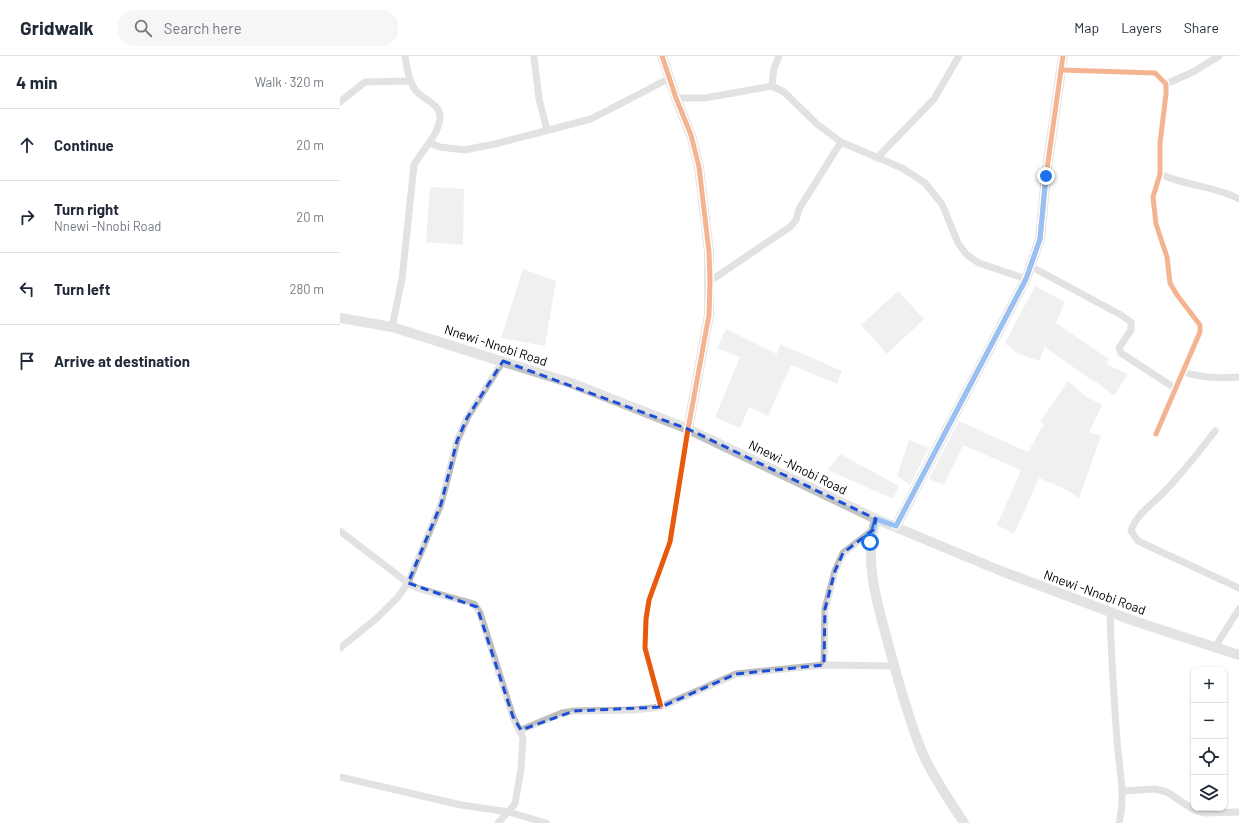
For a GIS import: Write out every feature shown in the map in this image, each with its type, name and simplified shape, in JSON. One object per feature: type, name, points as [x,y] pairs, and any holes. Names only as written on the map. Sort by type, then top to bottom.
[{"type":"street","points":[[392,327],[402,279],[414,164],[420,153],[430,143],[438,128],[440,115],[436,107],[416,91],[410,81],[405,56]]},
{"type":"street","points":[[661,707],[645,648],[646,619],[649,600],[670,542],[688,429],[709,315],[710,281],[709,252],[699,167],[691,136],[662,56]]},
{"type":"street","points":[[772,86],[774,68],[779,56]]},
{"type":"street","points":[[877,158],[934,99],[959,56]]},
{"type":"street","points":[[896,526],[1026,279],[1040,239],[1046,176],[1063,56]]},
{"type":"street","points":[[1166,84],[1193,72],[1219,56]]},
{"type":"street","points":[[534,57],[539,99],[547,130]]},
{"type":"street","points":[[1061,70],[1155,73],[1166,84],[1160,143],[1160,174],[1154,197],[1156,224],[1167,257],[1170,283],[1176,295],[1200,325],[1200,332],[1156,434]]},
{"type":"street","points":[[430,143],[440,147],[464,150],[495,144],[591,119],[670,78]]},
{"type":"street","points":[[340,102],[365,82],[410,81]]},
{"type":"street","points":[[676,98],[705,98],[772,86],[784,92],[817,124],[841,142],[902,168],[925,183],[942,204],[958,243],[967,255],[978,263],[1026,279]]},
{"type":"street","points":[[710,281],[790,227],[796,220],[799,208],[841,142]]},
{"type":"street","points":[[1160,174],[1174,180],[1210,189],[1239,199]]},
{"type":"street","points":[[1030,266],[1122,315],[1130,322],[1131,330],[1119,348],[1121,353],[1176,389]]},
{"type":"street","name":"Nnewi -Nnobi Road","points":[[340,318],[392,327],[571,383],[688,429],[876,519],[1034,584],[1110,612],[1239,655]]},
{"type":"street","points":[[340,648],[377,618],[398,597],[408,583],[441,504],[457,442],[467,418],[503,361]]},
{"type":"street","points":[[1183,372],[1217,379],[1239,377]]},
{"type":"street","points":[[1215,431],[1192,461],[1134,521],[1131,531],[1138,541],[1239,588]]},
{"type":"street","points":[[876,519],[870,542],[871,566],[875,592],[904,705],[922,752],[931,770],[964,823]]},
{"type":"street","points":[[824,665],[824,609],[836,571],[843,553],[873,530]]},
{"type":"street","points":[[340,531],[356,545],[408,583],[418,588],[474,604],[477,607],[513,717],[521,730],[523,738],[521,769],[514,804],[509,812],[498,823]]},
{"type":"street","points":[[1215,647],[1239,609]]},
{"type":"street","points":[[1110,612],[1111,662],[1118,758],[1124,791],[1119,823]]},
{"type":"street","points":[[521,730],[562,713],[574,711],[634,710],[661,707],[736,674],[824,665],[894,666]]},
{"type":"street","points":[[340,776],[461,805],[509,812],[546,823]]},
{"type":"street","points":[[1124,791],[1155,789],[1168,792],[1194,810],[1205,813],[1239,812]]},
{"type":"highlighted area","points":[[503,361],[688,429],[876,519],[873,530],[843,553],[835,571],[825,609],[824,665],[736,674],[661,707],[574,711],[521,730],[513,717],[477,607],[408,583],[441,504],[457,441],[467,418]]},
{"type":"building","points":[[430,187],[464,189],[463,245],[426,242]]},
{"type":"building","points":[[523,269],[556,281],[545,346],[501,338]]},
{"type":"building","points":[[1035,286],[1065,302],[1056,323],[1109,359],[1106,364],[1128,374],[1114,396],[1095,381],[1094,382],[1045,347],[1039,361],[1017,353],[1005,343]]},
{"type":"building","points":[[898,291],[924,319],[887,354],[861,325]]},
{"type":"building","points":[[726,329],[777,354],[780,344],[842,371],[837,384],[791,365],[768,416],[749,407],[740,428],[715,417],[740,357],[717,348]]},
{"type":"building","points":[[1068,381],[1087,397],[1102,405],[1089,432],[1101,436],[1079,498],[1063,488],[1039,478],[1014,534],[997,525],[1021,470],[963,445],[944,485],[929,479],[959,421],[1028,452],[1044,424],[1040,422]]},
{"type":"building","points":[[909,440],[929,448],[910,485],[897,476]]},
{"type":"building","points":[[840,454],[899,486],[893,499],[828,470]]},
{"type":"cycle path","points":[[661,707],[645,648],[646,619],[649,600],[670,542],[688,429],[709,315],[710,281],[709,252],[699,167],[691,135],[676,98],[662,56]]},
{"type":"cycle path","points":[[896,526],[1026,279],[1040,239],[1046,176],[1063,56]]},
{"type":"cycle path","points":[[1061,70],[1155,73],[1166,84],[1160,143],[1160,174],[1153,197],[1156,224],[1167,257],[1170,283],[1177,295],[1200,325],[1200,332],[1156,434]]},
{"type":"route","points":[[870,542],[876,519],[896,526],[1026,279],[1040,239],[1046,176]]}]
